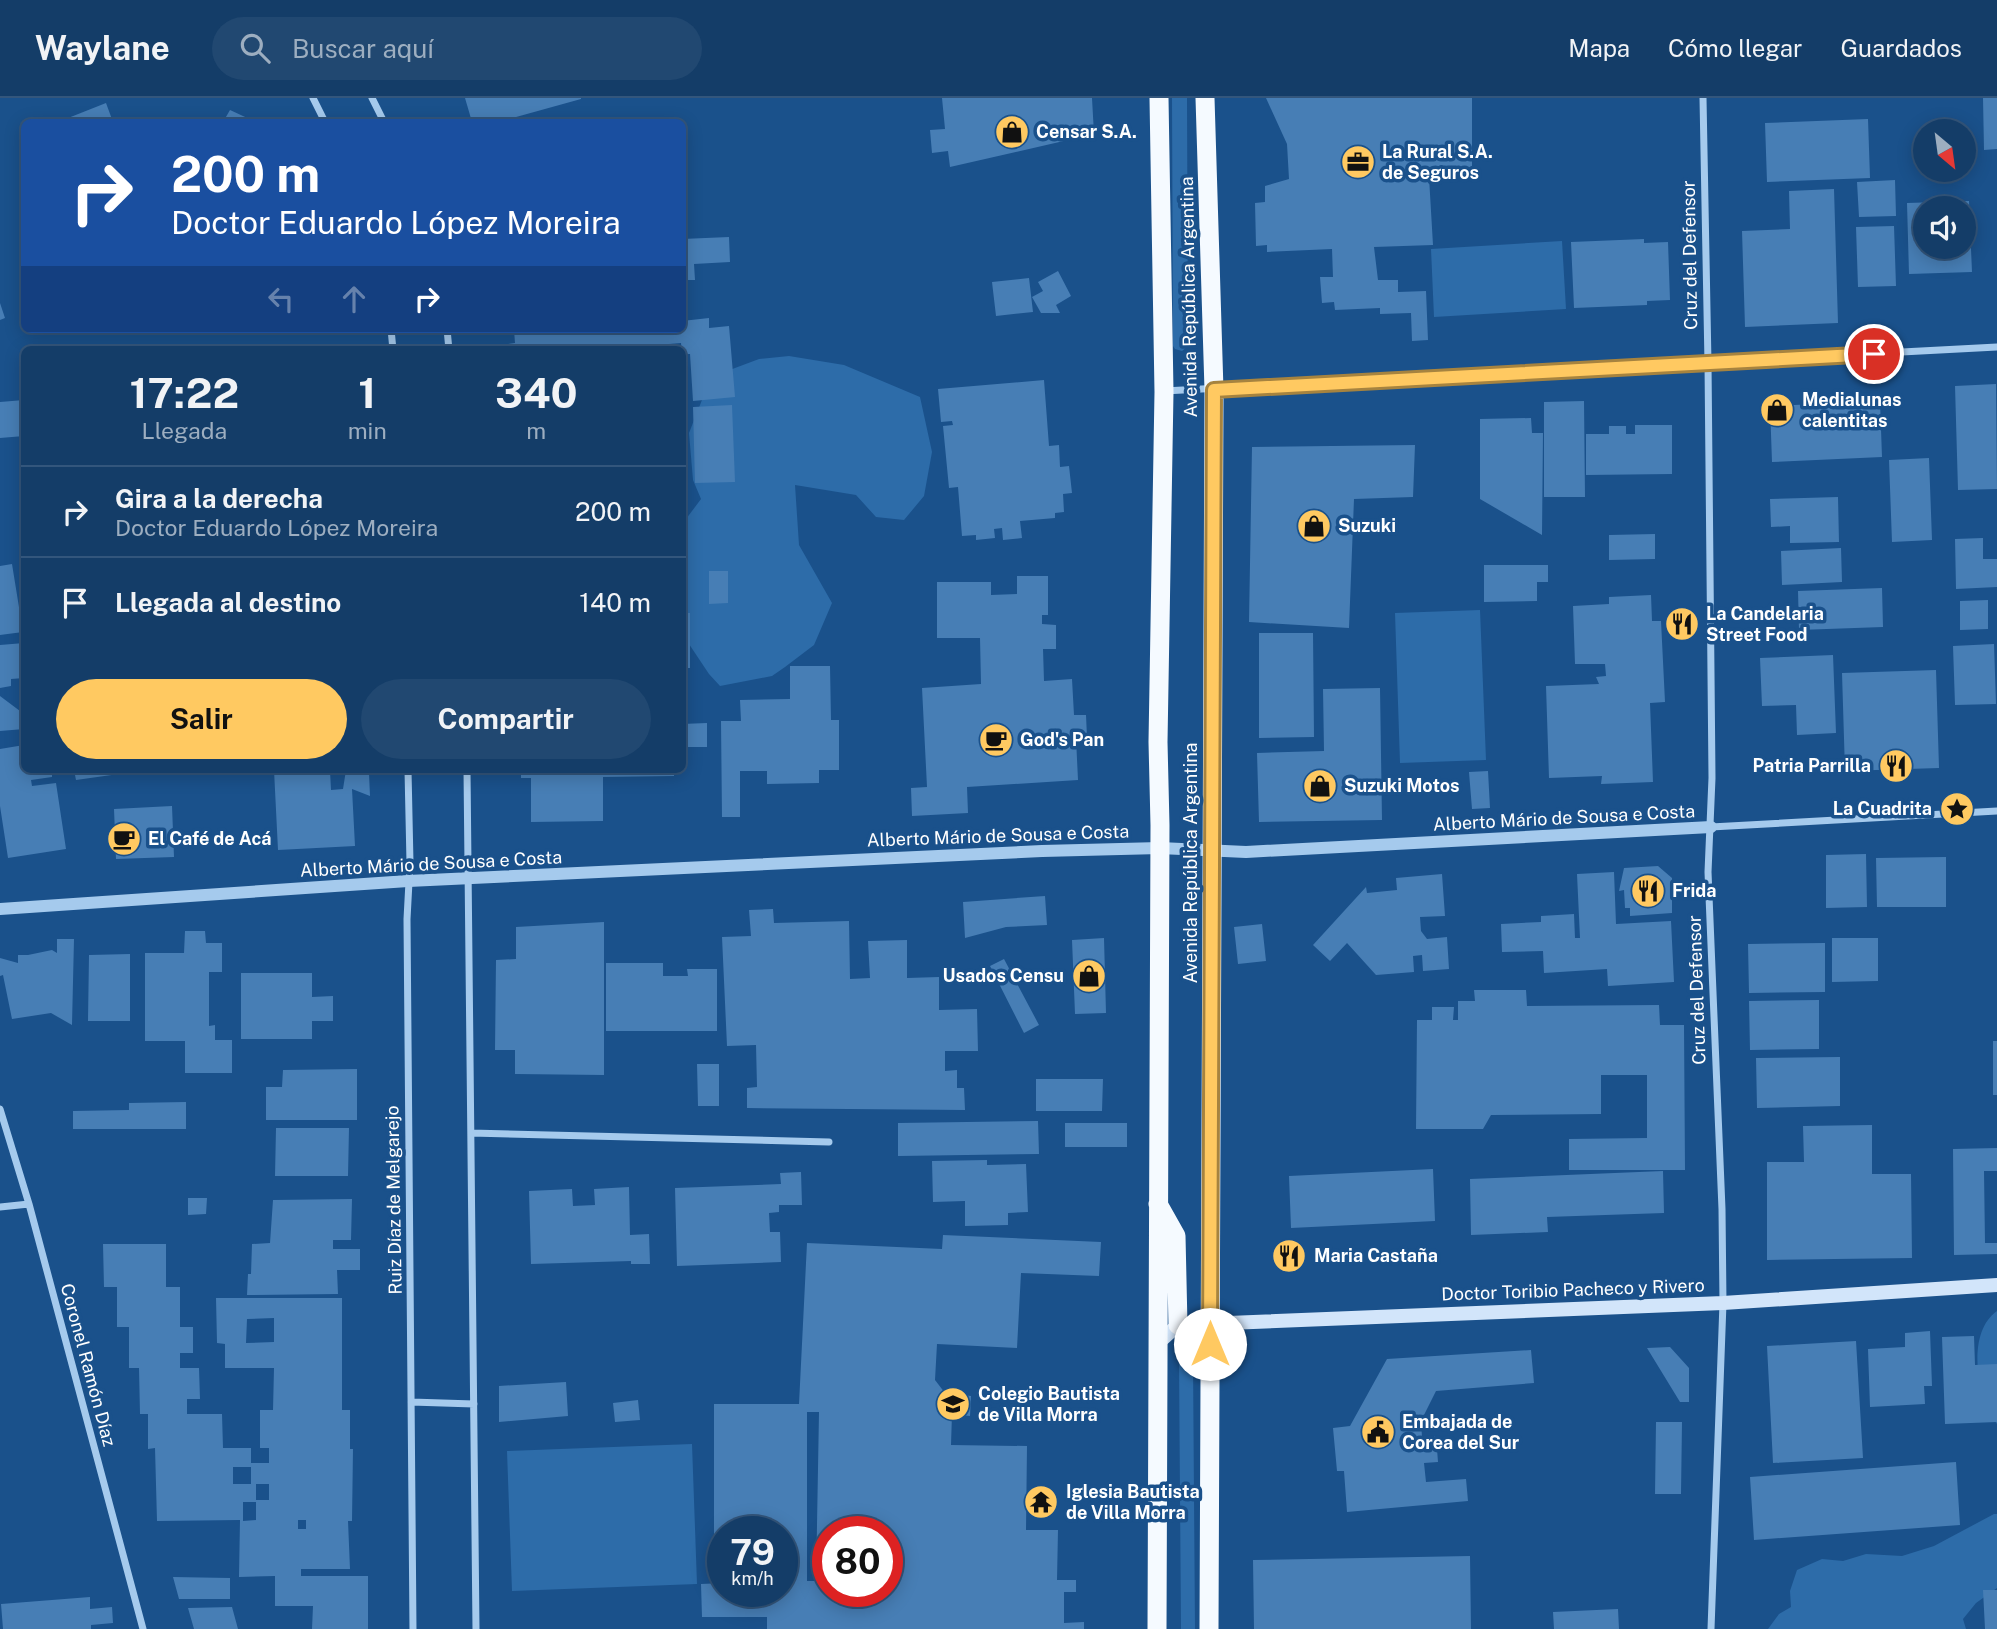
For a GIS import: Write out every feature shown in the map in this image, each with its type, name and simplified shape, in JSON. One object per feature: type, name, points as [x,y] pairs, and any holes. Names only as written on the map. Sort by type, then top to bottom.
[{"type":"highway","name":"Avenida República Argentina","points":[[1157,1629],[1160,848],[1158,742],[1164,391],[1159,98]]},
{"type":"highway","name":"Avenida República Argentina","points":[[1205,98],[1214,390],[1209,1629]]},
{"type":"highway","points":[[1157,1203],[1176,1236],[1178,1325]]},
{"type":"main road","name":"Doctor Toribio Pacheco y Rivero","points":[[1178,1325],[1723,1303],[1997,1285]]},
{"type":"main road","points":[[1158,1343],[1178,1325]]},
{"type":"street","points":[[313,98],[324,119]]},
{"type":"street","points":[[372,98],[382,119]]},
{"type":"street","name":"Cruz del Defensor","points":[[1703,98],[1708,363],[1708,872],[1722,1209],[1723,1303],[1711,1629]]},
{"type":"street","points":[[1164,391],[1997,347]]},
{"type":"street","name":"Ruiz Díaz de Melgarejo","points":[[408,773],[413,1629]]},
{"type":"street","points":[[467,773],[476,1629]]},
{"type":"street","name":"Alberto Mário de Sousa e Costa","points":[[0,909],[468,878],[1042,851],[1160,848],[1246,852],[1997,811]]},
{"type":"street","name":"Coronel Ramón Díaz","points":[[0,1110],[29,1204],[143,1629]]},
{"type":"street","points":[[471,1133],[828,1142]]},
{"type":"street","points":[[0,1207],[29,1204]]},
{"type":"street","points":[[411,1402],[474,1404]]},
{"type":"shaded area","points":[[1172,98],[1187,98],[1188,346],[1182,351],[1173,346]]},
{"type":"shaded area","points":[[1562,241],[1566,309],[1434,317],[1431,249]]},
{"type":"shaded area","points":[[789,356],[844,365],[920,397],[932,452],[924,496],[904,520],[876,517],[856,495],[795,485],[799,545],[832,603],[814,645],[785,667],[772,676],[720,686],[686,640],[686,519],[701,499],[693,480],[689,433],[711,377],[759,359]]},
{"type":"shaded area","points":[[1480,610],[1486,760],[1400,763],[1395,613]]},
{"type":"shaded area","points":[[1997,1311],[1997,1424],[1985,1405],[1979,1381],[1978,1355],[1982,1330],[1988,1319]]},
{"type":"shaded area","points":[[1189,1355],[1193,1360],[1195,1629],[1181,1629],[1179,1360]]},
{"type":"shaded area","points":[[692,1444],[697,1584],[512,1591],[507,1451]]},
{"type":"shaded area","points":[[1997,1514],[1997,1588],[1976,1603],[1963,1619],[1966,1629],[1768,1629],[1779,1614],[1791,1607],[1790,1591],[1797,1570],[1822,1559],[1843,1561],[1866,1554],[1902,1556],[1934,1546]]},
{"type":"building","points":[[465,98],[581,98],[509,119],[471,119]]},
{"type":"building","name":"Censar S.A.","points":[[942,98],[1092,98],[1094,134],[950,167],[948,151],[932,153],[930,130],[945,129]]},
{"type":"building","name":"La Rural S.A. de Seguros","points":[[1266,98],[1472,98],[1472,173],[1429,177],[1433,245],[1374,247],[1378,280],[1398,280],[1398,292],[1426,291],[1428,340],[1412,341],[1411,313],[1380,314],[1380,308],[1335,310],[1334,302],[1322,303],[1320,277],[1333,277],[1332,249],[1267,252],[1267,245],[1256,246],[1255,203],[1265,202],[1265,186],[1289,179],[1287,144]]},
{"type":"building","points":[[1983,98],[1997,98],[1997,149],[1984,150]]},
{"type":"building","points":[[106,103],[112,119],[66,119]]},
{"type":"building","points":[[230,110],[250,119],[225,119]]},
{"type":"building","points":[[1868,119],[1870,178],[1767,182],[1765,123]]},
{"type":"building","points":[[1895,180],[1896,216],[1859,217],[1857,182]]},
{"type":"building","points":[[1834,189],[1838,323],[1745,327],[1742,231],[1790,229],[1789,191]]},
{"type":"building","points":[[1907,203],[1913,203],[1913,259],[1971,259],[1972,272],[1909,274]]},
{"type":"building","points":[[1894,226],[1896,286],[1858,287],[1856,227]]},
{"type":"building","points":[[729,237],[730,262],[694,264],[695,280],[686,280],[686,239]]},
{"type":"building","points":[[1644,239],[1644,243],[1668,242],[1670,300],[1647,301],[1647,305],[1574,308],[1571,242]]},
{"type":"building","points":[[1058,271],[1071,296],[1056,305],[1060,313],[1041,313],[1032,297],[1043,291],[1038,282]]},
{"type":"building","points":[[1029,278],[1033,312],[996,316],[992,282]]},
{"type":"building","points":[[0,303],[5,318],[0,320]]},
{"type":"building","points":[[709,318],[709,328],[729,326],[735,397],[693,401],[690,354],[686,354],[686,346],[681,346],[681,343],[645,346],[500,345],[515,343],[514,333],[686,333],[686,321]]},
{"type":"building","points":[[1044,380],[1049,446],[1059,445],[1060,467],[1069,466],[1072,493],[1063,494],[1064,512],[1055,513],[1055,518],[1020,521],[1022,538],[1003,540],[1002,528],[994,529],[995,538],[976,540],[976,535],[962,536],[958,487],[949,488],[943,426],[953,425],[952,421],[941,422],[938,389]]},
{"type":"building","points":[[1996,384],[1997,489],[1958,490],[1955,386]]},
{"type":"building","points":[[21,400],[21,436],[0,438],[0,402]]},
{"type":"building","points":[[1584,401],[1585,497],[1544,497],[1544,402]]},
{"type":"building","points":[[1880,401],[1882,457],[1772,462],[1770,406]]},
{"type":"building","points":[[732,405],[735,482],[695,483],[693,407]]},
{"type":"building","points":[[1531,418],[1532,433],[1543,433],[1542,535],[1480,499],[1480,419]]},
{"type":"building","points":[[1635,425],[1672,425],[1672,474],[1586,475],[1586,434],[1609,434],[1609,426],[1626,426],[1626,434],[1635,434]]},
{"type":"building","points":[[1415,445],[1413,497],[1354,499],[1349,628],[1249,622],[1252,447]]},
{"type":"building","points":[[1929,458],[1932,540],[1892,542],[1889,460]]},
{"type":"building","points":[[1838,497],[1839,542],[1790,543],[1790,526],[1771,527],[1770,499]]},
{"type":"building","points":[[1655,534],[1655,559],[1609,560],[1609,535]]},
{"type":"building","points":[[1983,538],[1983,559],[1997,559],[1997,587],[1956,589],[1955,539]]},
{"type":"building","points":[[1841,548],[1842,582],[1782,585],[1781,551]]},
{"type":"building","points":[[12,564],[21,632],[0,635],[0,566]]},
{"type":"building","points":[[1484,565],[1548,565],[1548,582],[1537,582],[1537,601],[1484,602]]},
{"type":"building","points":[[709,571],[728,571],[728,603],[709,604]]},
{"type":"building","points":[[1017,576],[1048,576],[1048,615],[1042,615],[1042,624],[1056,625],[1056,649],[1043,649],[1044,681],[1072,679],[1074,715],[1086,715],[1087,737],[1076,738],[1078,780],[967,787],[968,813],[912,816],[911,788],[927,787],[922,688],[981,684],[980,638],[937,638],[937,582],[991,582],[991,595],[1017,594]]},
{"type":"building","points":[[1882,588],[1883,627],[1799,630],[1798,591]]},
{"type":"building","points":[[1651,595],[1652,621],[1661,621],[1665,702],[1650,703],[1653,782],[1601,784],[1602,776],[1549,778],[1546,686],[1599,684],[1596,677],[1606,676],[1605,664],[1575,664],[1573,606],[1609,604],[1609,597]]},
{"type":"building","points":[[1988,600],[1988,629],[1960,630],[1960,601]]},
{"type":"building","points":[[686,613],[690,613],[690,668],[686,668]]},
{"type":"building","points":[[1259,633],[1313,633],[1314,737],[1259,738]]},
{"type":"building","points":[[21,643],[21,678],[11,679],[11,686],[0,688],[0,645]]},
{"type":"building","points":[[1994,644],[1996,704],[1955,705],[1953,646]]},
{"type":"building","points":[[1833,655],[1836,733],[1797,735],[1796,705],[1762,706],[1760,658]]},
{"type":"building","points":[[790,666],[830,666],[831,720],[839,720],[839,770],[819,770],[819,783],[767,784],[767,771],[740,771],[740,817],[722,817],[721,721],[741,721],[740,700],[790,699]]},
{"type":"building","points":[[1936,670],[1939,768],[1845,771],[1842,673]]},
{"type":"building","name":"Suzuki Motos","points":[[1380,688],[1382,820],[1259,822],[1257,753],[1324,751],[1323,689]]},
{"type":"building","points":[[0,696],[21,712],[21,729],[0,731]]},
{"type":"building","points":[[707,723],[707,747],[686,747],[686,724]]},
{"type":"building","points":[[21,746],[21,773],[52,773],[52,777],[31,780],[32,786],[56,783],[66,849],[8,858],[0,806],[0,749]]},
{"type":"building","points":[[1488,771],[1490,808],[1472,809],[1469,772]]},
{"type":"building","points":[[75,773],[126,773],[76,780]]},
{"type":"building","points":[[274,773],[330,773],[331,790],[343,789],[346,773],[369,773],[370,796],[352,789],[355,846],[278,850]]},
{"type":"building","points":[[521,773],[674,773],[674,776],[603,777],[603,821],[531,822],[531,778],[521,778]]},
{"type":"building","points":[[172,806],[174,857],[116,859],[114,809]]},
{"type":"building","points":[[1866,854],[1867,907],[1826,908],[1826,855]]},
{"type":"building","points":[[1946,857],[1946,907],[1877,907],[1876,858]]},
{"type":"building","points":[[1658,866],[1672,878],[1672,913],[1630,916],[1630,908],[1625,908],[1624,890],[1619,891],[1624,868]]},
{"type":"building","points":[[1614,872],[1616,924],[1671,921],[1674,982],[1608,986],[1607,969],[1544,973],[1543,951],[1502,952],[1501,924],[1541,922],[1541,916],[1574,914],[1575,938],[1580,938],[1577,874]]},
{"type":"building","points":[[1442,874],[1445,916],[1420,917],[1421,931],[1427,939],[1447,937],[1449,969],[1423,971],[1422,955],[1413,956],[1414,972],[1376,975],[1347,943],[1330,961],[1313,945],[1366,887],[1367,893],[1397,890],[1396,878]]},
{"type":"building","points":[[1045,896],[1047,925],[1006,927],[965,938],[963,902]]},
{"type":"building","points":[[773,909],[774,923],[849,921],[850,979],[870,978],[868,941],[907,940],[907,978],[939,977],[939,1010],[977,1009],[978,1051],[945,1051],[945,1071],[957,1070],[957,1088],[964,1088],[965,1110],[747,1108],[747,1088],[757,1087],[756,1045],[727,1046],[722,937],[751,936],[749,910]]},
{"type":"building","points":[[604,922],[604,1075],[515,1074],[515,1050],[495,1050],[496,960],[516,959],[516,927]]},
{"type":"building","points":[[1262,924],[1266,961],[1238,964],[1234,927]]},
{"type":"building","points":[[185,931],[205,931],[206,943],[222,943],[222,972],[209,972],[209,1026],[215,1025],[215,1040],[232,1040],[232,1073],[185,1073],[185,1041],[145,1041],[145,953],[184,953]]},
{"type":"building","name":"Usados Censu","points":[[1104,938],[1106,1013],[1075,1014],[1072,940]]},
{"type":"building","points":[[1832,938],[1878,938],[1878,981],[1832,982]]},
{"type":"building","points":[[57,939],[74,939],[72,1025],[51,1013],[12,1019],[3,975],[0,976],[0,958],[18,963],[18,955],[52,950],[57,953]]},
{"type":"building","points":[[1825,943],[1825,992],[1749,993],[1748,944]]},
{"type":"building","points":[[130,954],[130,1021],[88,1021],[89,955]]},
{"type":"building","points":[[1004,959],[1039,1025],[1024,1033],[990,966]]},
{"type":"building","points":[[606,963],[663,963],[663,976],[688,976],[687,969],[717,969],[717,1031],[606,1031]]},
{"type":"building","points":[[241,973],[312,973],[312,997],[333,996],[333,1021],[312,1021],[312,1039],[241,1039]]},
{"type":"building","points":[[1474,990],[1526,990],[1527,1006],[1659,1005],[1660,1025],[1684,1025],[1685,1170],[1569,1170],[1569,1139],[1647,1138],[1647,1075],[1601,1075],[1601,1114],[1491,1115],[1483,1129],[1416,1129],[1417,1020],[1432,1020],[1432,1007],[1454,1007],[1453,1020],[1458,1020],[1458,1001],[1475,1001]]},
{"type":"building","points":[[1819,1000],[1819,1049],[1750,1050],[1749,1001]]},
{"type":"building","points":[[1993,1041],[1997,1041],[1997,1095],[1993,1095]]},
{"type":"building","points":[[1840,1057],[1840,1106],[1757,1108],[1756,1058]]},
{"type":"building","points":[[697,1064],[719,1064],[719,1106],[698,1106]]},
{"type":"building","points":[[357,1069],[357,1120],[266,1120],[266,1087],[282,1087],[283,1070]]},
{"type":"building","points":[[1036,1079],[1103,1079],[1102,1111],[1036,1111]]},
{"type":"building","points":[[186,1102],[186,1129],[73,1129],[73,1111],[129,1110],[129,1103]]},
{"type":"building","points":[[1038,1121],[1039,1154],[898,1156],[898,1123]]},
{"type":"building","points":[[1065,1123],[1127,1123],[1127,1147],[1065,1147]]},
{"type":"building","points":[[1872,1125],[1872,1174],[1911,1174],[1912,1258],[1767,1260],[1767,1162],[1804,1162],[1803,1126]]},
{"type":"building","points":[[276,1128],[349,1128],[348,1176],[275,1176]]},
{"type":"building","points":[[1997,1148],[1997,1171],[1984,1171],[1985,1243],[1997,1243],[1997,1254],[1954,1255],[1953,1149]]},
{"type":"building","points":[[987,1160],[987,1165],[1026,1164],[1028,1212],[1008,1213],[1008,1225],[965,1226],[965,1201],[933,1202],[932,1161]]},
{"type":"building","points":[[1433,1169],[1435,1221],[1291,1228],[1289,1176]]},
{"type":"building","points":[[1663,1171],[1664,1213],[1547,1217],[1548,1232],[1471,1235],[1470,1179]]},
{"type":"building","points":[[801,1172],[802,1205],[779,1205],[779,1212],[769,1213],[770,1232],[780,1232],[781,1262],[677,1266],[675,1188],[781,1184],[780,1173]]},
{"type":"building","points":[[629,1187],[630,1235],[649,1234],[650,1264],[631,1264],[631,1261],[531,1264],[529,1191],[572,1189],[573,1206],[595,1205],[594,1189]]},
{"type":"building","points":[[188,1198],[207,1198],[206,1214],[188,1215]]},
{"type":"building","points":[[352,1199],[351,1240],[333,1240],[333,1249],[360,1249],[360,1270],[337,1270],[338,1294],[247,1295],[252,1244],[270,1243],[273,1200]]},
{"type":"building","name":"Colegio Bautista de Villa Morra","points":[[943,1235],[1101,1242],[1099,1276],[1021,1273],[1017,1348],[937,1344],[935,1380],[945,1393],[971,1396],[970,1416],[952,1414],[951,1445],[1027,1446],[1026,1530],[1058,1530],[1057,1580],[1076,1580],[1076,1592],[1064,1592],[1064,1623],[1084,1622],[1084,1629],[767,1629],[767,1617],[702,1617],[701,1584],[707,1584],[707,1607],[798,1607],[798,1516],[714,1516],[714,1404],[799,1404],[807,1243],[942,1249]],"holes":[[[807,1412],[819,1412],[817,1516],[903,1516],[903,1607],[812,1607],[812,1581],[807,1581]]]},
{"type":"building","points":[[103,1244],[166,1244],[166,1287],[180,1287],[180,1327],[193,1327],[193,1353],[180,1353],[180,1368],[199,1368],[200,1399],[187,1399],[187,1414],[222,1414],[223,1448],[251,1448],[251,1463],[269,1463],[269,1448],[260,1448],[260,1410],[273,1410],[274,1368],[225,1368],[225,1344],[217,1343],[216,1298],[342,1298],[342,1410],[350,1410],[350,1449],[353,1449],[352,1521],[348,1521],[350,1569],[301,1569],[301,1576],[368,1576],[368,1629],[312,1629],[313,1606],[275,1606],[275,1576],[239,1577],[240,1520],[157,1521],[155,1448],[148,1449],[148,1414],[140,1414],[139,1368],[129,1368],[129,1327],[117,1327],[117,1287],[104,1287]],"holes":[[[274,1318],[274,1342],[246,1343],[247,1319]],[[233,1467],[251,1467],[251,1484],[233,1484]],[[256,1484],[269,1484],[269,1500],[256,1500]],[[243,1502],[256,1502],[256,1520],[243,1521]],[[298,1520],[306,1520],[306,1529],[298,1529]]]},
{"type":"building","points":[[1930,1331],[1932,1386],[1924,1386],[1925,1404],[1870,1407],[1868,1349],[1905,1347],[1905,1333]]},
{"type":"building","points":[[1974,1336],[1975,1365],[1997,1364],[1997,1422],[1945,1424],[1942,1337]]},
{"type":"building","points":[[1856,1341],[1863,1458],[1773,1463],[1767,1346]]},
{"type":"building","points":[[1670,1347],[1689,1368],[1689,1402],[1680,1402],[1647,1348]]},
{"type":"building","name":"Embajada de Corea del Sur","points":[[1531,1350],[1534,1383],[1436,1391],[1421,1421],[1422,1437],[1436,1436],[1438,1462],[1424,1463],[1426,1482],[1466,1479],[1468,1501],[1347,1512],[1344,1471],[1337,1471],[1333,1428],[1350,1426],[1387,1359]]},
{"type":"building","points":[[566,1382],[568,1416],[499,1422],[499,1386]]},
{"type":"building","points":[[638,1400],[640,1420],[615,1422],[613,1403]]},
{"type":"building","points":[[1656,1422],[1682,1422],[1681,1494],[1655,1494]]},
{"type":"building","points":[[1956,1462],[1960,1525],[1754,1540],[1750,1477]]},
{"type":"building","points":[[1470,1556],[1471,1629],[1254,1629],[1253,1560]]},
{"type":"building","points":[[173,1577],[230,1578],[230,1599],[179,1599]]},
{"type":"building","points":[[1983,1590],[1997,1590],[1997,1629],[1985,1629]]},
{"type":"building","points":[[90,1597],[90,1609],[112,1607],[113,1623],[91,1625],[91,1629],[3,1629],[1,1604]]},
{"type":"building","points":[[232,1607],[238,1629],[194,1629],[188,1608]]},
{"type":"building","points":[[1618,1609],[1619,1629],[1554,1629],[1553,1612]]},
{"type":"place","name":"Censar S.A.","points":[[1012,132]]},
{"type":"place","name":"La Rural S.A. de Seguros","points":[[1358,162]]},
{"type":"place","name":"Medialunas calentitas","points":[[1777,410]]},
{"type":"place","name":"Suzuki","points":[[1314,526]]},
{"type":"place","name":"La Candelaria Street Food","points":[[1682,624]]},
{"type":"place","name":"God's Pan","points":[[996,740]]},
{"type":"place","name":"Patria Parrilla","points":[[1896,766]]},
{"type":"place","name":"Suzuki Motos","points":[[1320,786]]},
{"type":"place","name":"La Cuadrita","points":[[1957,809]]},
{"type":"place","name":"El Café de Acá","points":[[124,839]]},
{"type":"place","name":"Frida","points":[[1648,891]]},
{"type":"place","name":"Usados Censu","points":[[1089,976]]},
{"type":"place","name":"Maria Castaña","points":[[1289,1256]]},
{"type":"place","name":"Colegio Bautista de Villa Morra","points":[[953,1404]]},
{"type":"place","name":"Embajada de Corea del Sur","points":[[1378,1432]]},
{"type":"place","name":"Iglesia Bautista de Villa Morra","points":[[1041,1502]]},
{"type":"route","points":[[1210,1344],[1214,390],[1874,354]]}]
